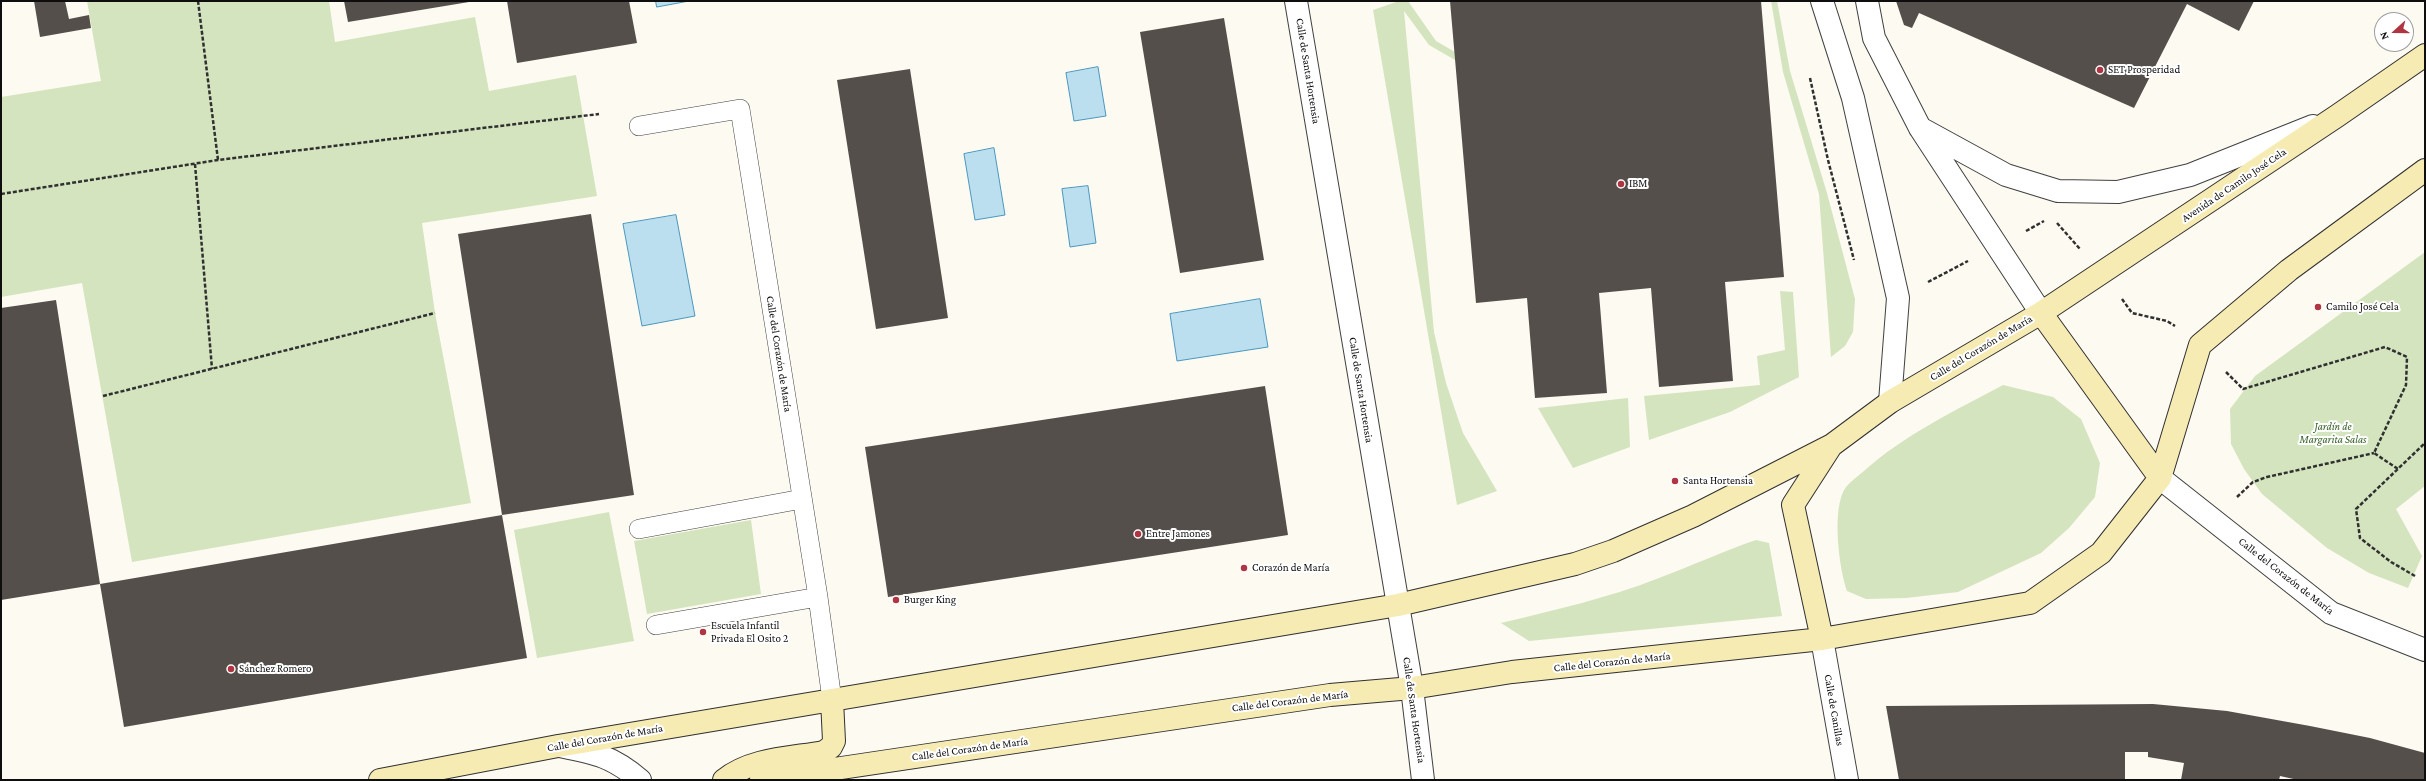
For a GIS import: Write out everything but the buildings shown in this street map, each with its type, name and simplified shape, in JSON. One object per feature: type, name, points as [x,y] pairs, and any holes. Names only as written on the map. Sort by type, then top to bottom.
[{"type":"street","name":"Calle de Santa Hortensia","points":[[1296,1],[1412,688],[1424,780]]},
{"type":"street","points":[[1822,1],[1853,98],[1898,298],[1890,402]]},
{"type":"street","points":[[1867,1],[1874,38],[1920,128],[2041,313]]},
{"type":"street","name":"Avenida de Camilo José Cela","points":[[2041,313],[2337,116],[2425,54]]},
{"type":"street","points":[[1920,128],[2006,175],[2058,191],[2118,192],[2190,175],[2337,116]]},
{"type":"street","points":[[2160,478],[2200,345],[2289,270],[2425,170]]},
{"type":"street","name":"Calle del Corazón de María","points":[[380,780],[558,746],[1398,605],[1576,564],[1613,551],[1693,516],[1832,445],[1890,402],[2041,313],[2160,478],[2331,613],[2425,650]]},
{"type":"street","name":"Calle del Corazón de María","points":[[1822,639],[1793,505],[1832,445]]},
{"type":"street","name":"Calle del Corazón de María","points":[[761,780],[1259,704],[1330,695],[1412,688],[1512,672],[1822,639],[2030,603],[2101,553],[2160,478]]},
{"type":"street","name":"Calle de Canillas","points":[[1822,639],[1847,780]]},
{"type":"street","points":[[724,780],[733,773],[762,762],[824,752],[831,747],[834,741],[832,700]]},
{"type":"street","points":[[558,746],[599,754],[618,764],[640,780]]},
{"type":"lane","name":"Calle del Corazón de María","points":[[639,126],[740,109],[818,597],[832,700]]},
{"type":"lane","points":[[639,529],[802,499]]},
{"type":"lane","points":[[656,625],[818,597]]},
{"type":"path","points":[[198,1],[218,160]]},
{"type":"path","points":[[1810,75],[1828,160],[1854,260]]},
{"type":"path","points":[[1,194],[218,160],[599,114]]},
{"type":"path","points":[[195,164],[212,369]]},
{"type":"path","points":[[103,396],[435,313]]},
{"type":"path","points":[[2200,345],[2243,389],[2385,347],[2407,357],[2406,385],[2374,453]]},
{"type":"path","points":[[2415,576],[2391,562],[2360,538],[2356,509],[2425,443]]},
{"type":"path","points":[[2212,519],[2253,482],[2374,453],[2398,469]]},
{"type":"green space","points":[[87,1],[329,1],[335,42],[475,17],[489,91],[576,75],[597,196],[422,223],[435,313],[471,503],[132,562],[82,283],[1,297],[1,97],[101,81]]},
{"type":"green space","points":[[1399,1],[1408,1],[1436,41],[1455,52],[1455,60],[1429,45],[1404,11],[1434,332],[1446,383],[1463,433],[1497,491],[1457,505],[1373,10]]},
{"type":"green space","points":[[1771,1],[1777,1],[1790,71],[1827,193],[1855,299],[1853,332],[1845,346],[1831,357],[1819,194],[1783,72]]},
{"type":"green space","name":"Jardín de Margarita Salas","points":[[2425,252],[2425,486],[2396,509],[2422,556],[2408,588],[2369,573],[2327,548],[2262,494],[2244,469],[2231,444],[2230,409],[2255,376]]},
{"type":"green space","points":[[1780,291],[1793,292],[1799,377],[1730,412],[1649,440],[1644,396],[1760,385],[1757,356],[1785,350]]},
{"type":"green space","points":[[2003,385],[2053,397],[2081,419],[2100,463],[2095,497],[2069,528],[2041,553],[1958,592],[1906,598],[1866,599],[1847,591],[1841,568],[1838,538],[1841,496],[1846,487],[1896,446],[1931,424]]},
{"type":"green space","points":[[1628,398],[1630,447],[1573,468],[1538,408]]},
{"type":"green space","points":[[609,512],[634,641],[537,658],[514,530]]},
{"type":"green space","points":[[751,520],[761,594],[647,614],[634,541]]},
{"type":"green space","points":[[1756,540],[1769,543],[1782,616],[1529,641],[1501,623],[1620,592]]},
{"type":"water","points":[[656,1],[689,1],[657,7]]},
{"type":"water","points":[[1098,67],[1106,116],[1074,121],[1066,73]]},
{"type":"water","points":[[994,148],[1005,215],[975,220],[964,154]]},
{"type":"water","points":[[1088,186],[1096,243],[1070,247],[1062,189]]},
{"type":"water","points":[[676,215],[695,316],[642,326],[623,224]]},
{"type":"water","points":[[1260,299],[1268,347],[1177,361],[1170,314]]},
{"type":"place","name":"SET Prosperidad","points":[[2100,70]]},
{"type":"place","name":"IBM","points":[[1621,184]]},
{"type":"place","name":"Camilo José Cela","points":[[2318,307]]},
{"type":"place","name":"Santa Hortensia","points":[[1675,481]]},
{"type":"place","name":"Entre Jamones","points":[[1138,534]]},
{"type":"place","name":"Corazón de María","points":[[1244,568]]},
{"type":"place","name":"Burger King","points":[[896,600]]},
{"type":"place","name":"Escuela Infantil Privada El Osito 2","points":[[703,632]]},
{"type":"place","name":"Sánchez Romero","points":[[231,669]]}]
